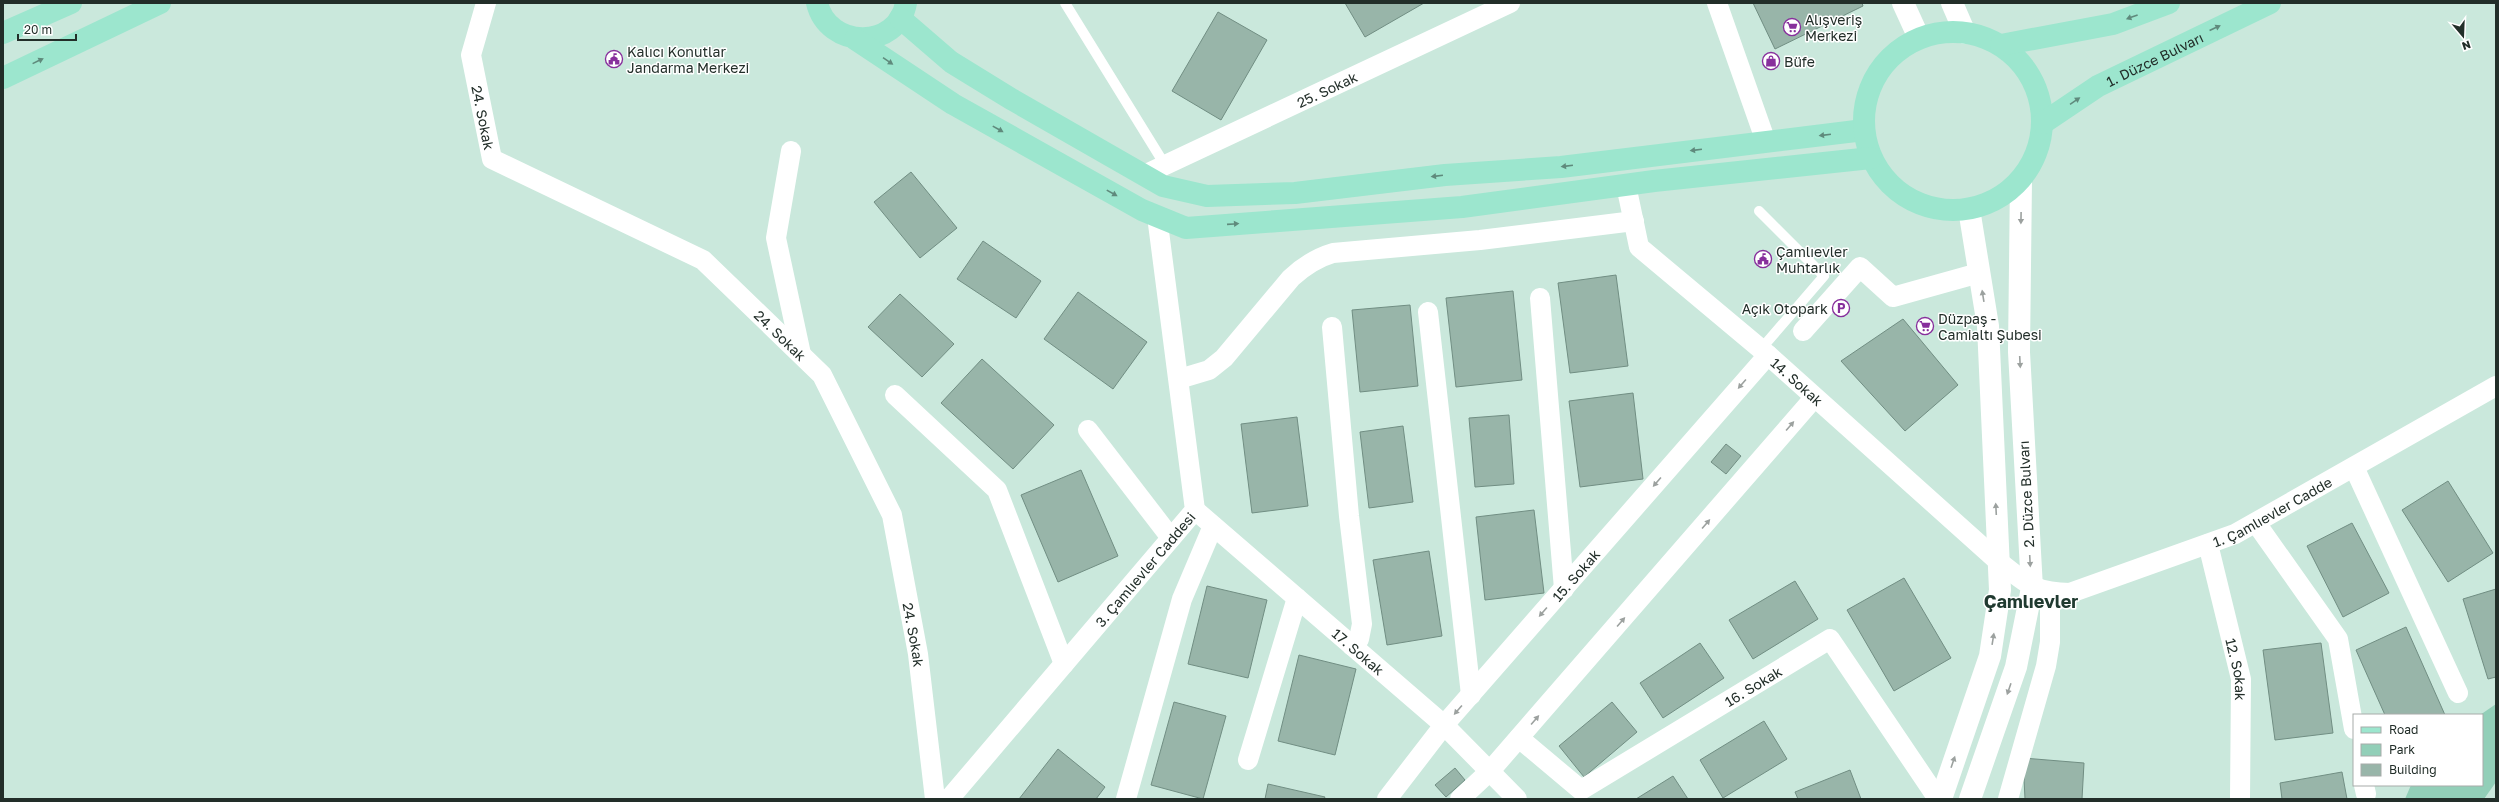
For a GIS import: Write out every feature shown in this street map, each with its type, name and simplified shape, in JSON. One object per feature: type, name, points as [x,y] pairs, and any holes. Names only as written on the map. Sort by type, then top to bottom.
[{"type":"main road","points":[[3,33],[71,3]]},
{"type":"main road","points":[[3,78],[160,3]]},
{"type":"main road","points":[[2001,45],[2113,24],[2169,3]]},
{"type":"main road","name":"1. Düzce Bulvarı","points":[[2043,123],[2098,86],[2270,3]]},
{"type":"main road","points":[[815,4],[822,17],[831,28],[842,35],[855,39],[953,104],[1142,210],[1186,228],[1462,207],[1626,185],[1871,158]]},
{"type":"main road","points":[[855,39],[868,39],[881,36],[892,28],[906,7],[951,62],[1163,186],[1207,196],[1294,193],[1445,175],[1561,167],[1864,130]]},
{"type":"main road","points":[[1946,31],[1965,33],[1975,34],[2001,45],[2024,65],[2038,92],[2043,123],[2037,152],[2021,179],[1998,198],[1969,209],[1939,209],[1911,200],[1888,182],[1871,158],[1864,130],[1865,102],[1876,75],[1894,53],[1919,38],[1946,31]]},
{"type":"street","name":"24. Sokak","points":[[486,3],[471,55],[492,159],[703,260],[822,375],[892,515],[918,654],[935,799]]},
{"type":"street","name":"25. Sokak","points":[[1144,175],[1510,3]]},
{"type":"street","points":[[1717,3],[1766,142]]},
{"type":"street","points":[[1903,3],[1919,38]]},
{"type":"street","points":[[1952,3],[1965,33]]},
{"type":"street","points":[[791,150],[776,238],[801,354]]},
{"type":"street","name":"2. Düzce Bulvarı","points":[[1970,799],[2041,590],[2019,352],[2021,179]]},
{"type":"street","name":"14. Sokak","points":[[1626,185],[1639,247],[1764,352],[1999,562],[2041,590]]},
{"type":"street","points":[[1939,799],[1990,656],[2000,590],[1988,326],[1969,209]]},
{"type":"street","name":"3. Çamlıevler Caddesi","points":[[949,799],[1194,510],[1179,380],[1157,216]]},
{"type":"street","points":[[1179,380],[1209,370],[1224,358],[1300,269],[1333,253],[1480,240],[1634,221]]},
{"type":"street","points":[[1803,331],[1860,267],[1893,297],[1979,273]]},
{"type":"street","points":[[1540,298],[1564,589]]},
{"type":"street","points":[[1428,312],[1471,694]]},
{"type":"street","points":[[1332,327],[1362,624],[1359,639],[1352,646]]},
{"type":"street","name":"15. Sokak","points":[[1387,799],[1444,725],[1564,589],[1764,352]]},
{"type":"street","name":"1. Çamlıevler Cadde","points":[[2041,590],[2070,593],[2235,534],[2496,386]]},
{"type":"street","points":[[895,395],[997,490],[1064,664]]},
{"type":"street","points":[[1460,799],[1490,771],[1814,398]]},
{"type":"street","points":[[1088,430],[1171,538]]},
{"type":"street","points":[[2354,467],[2458,693]]},
{"type":"street","name":"17. Sokak","points":[[1194,510],[1444,725],[1517,799]]},
{"type":"street","points":[[2256,522],[2338,639],[2353,723]]},
{"type":"street","points":[[1126,799],[1182,599],[1213,526]]},
{"type":"street","name":"12. Sokak","points":[[2208,544],[2241,679],[2240,799]]},
{"type":"street","points":[[2008,799],[2046,666],[2041,590]]},
{"type":"street","points":[[1248,760],[1297,598]]},
{"type":"street","name":"16. Sokak","points":[[1519,738],[1581,790],[1830,639],[1939,799]]},
{"type":"lane","points":[[1065,3],[1165,165]]},
{"type":"lane","points":[[1758,211],[1824,276],[1764,352]]},
{"type":"green space","points":[[2496,704],[2496,782],[2484,799],[2405,799],[2411,786],[2483,786],[2483,714],[2481,714]]},
{"type":"building","points":[[1345,3],[1424,3],[1365,37]]},
{"type":"building","name":"Alışveriş Merkezi","points":[[1753,3],[1862,3],[1863,6],[1775,49]]},
{"type":"building","points":[[1218,12],[1267,40],[1221,120],[1172,91]]},
{"type":"building","points":[[911,172],[957,228],[920,258],[874,202]]},
{"type":"building","points":[[983,241],[1041,281],[1016,318],[957,279]]},
{"type":"building","points":[[1616,275],[1628,366],[1570,373],[1558,283]]},
{"type":"building","points":[[1513,291],[1522,380],[1456,387],[1446,298]]},
{"type":"building","points":[[1078,292],[1147,342],[1113,389],[1044,339]]},
{"type":"building","points":[[900,294],[954,344],[922,377],[868,327]]},
{"type":"building","points":[[1410,305],[1418,386],[1360,392],[1352,310]]},
{"type":"building","points":[[1903,319],[1958,385],[1905,431],[1841,361]]},
{"type":"building","points":[[982,359],[1054,425],[1013,469],[941,403]]},
{"type":"building","points":[[1633,393],[1643,479],[1580,487],[1569,401]]},
{"type":"building","points":[[1509,415],[1514,484],[1475,487],[1469,418]]},
{"type":"building","points":[[1297,417],[1308,506],[1252,513],[1241,424]]},
{"type":"building","points":[[1403,426],[1413,502],[1369,508],[1360,432]]},
{"type":"building","points":[[1726,444],[1741,456],[1726,474],[1711,462]]},
{"type":"building","points":[[1081,470],[1118,556],[1058,582],[1021,495]]},
{"type":"building","points":[[2448,481],[2493,553],[2448,582],[2402,510]]},
{"type":"building","points":[[1534,510],[1544,593],[1485,600],[1476,517]]},
{"type":"building","points":[[2352,523],[2389,593],[2343,617],[2307,546]]},
{"type":"building","points":[[1429,551],[1442,636],[1387,645],[1373,560]]},
{"type":"building","points":[[1904,578],[1951,658],[1894,691],[1847,610]]},
{"type":"building","points":[[1795,581],[1818,619],[1753,659],[1729,620]]},
{"type":"building","points":[[1207,586],[1267,600],[1248,678],[1188,664]]},
{"type":"building","points":[[2496,589],[2496,677],[2488,679],[2463,599]]},
{"type":"building","points":[[2406,627],[2445,714],[2385,714],[2356,650]]},
{"type":"building","points":[[1700,643],[1724,678],[1663,718],[1640,683]]},
{"type":"building","points":[[2321,643],[2333,733],[2275,740],[2263,650]]},
{"type":"building","points":[[1299,655],[1356,669],[1335,755],[1278,741]]},
{"type":"building","points":[[1174,702],[1226,716],[1203,799],[1151,785]]},
{"type":"building","points":[[1612,702],[1637,732],[1584,777],[1559,746]]},
{"type":"building","points":[[1764,721],[1787,759],[1723,798],[1700,760]]},
{"type":"building","points":[[1058,749],[1105,787],[1096,799],[1019,799]]},
{"type":"building","points":[[2023,758],[2084,763],[2082,799],[2025,799]]},
{"type":"building","points":[[1455,768],[1465,780],[1446,797],[1435,785]]},
{"type":"building","points":[[1850,770],[1861,799],[1798,799],[1795,792]]},
{"type":"building","points":[[2342,772],[2347,799],[2282,799],[2280,783]]},
{"type":"building","points":[[1673,776],[1688,799],[1636,799]]},
{"type":"building","points":[[1268,784],[1325,797],[1324,799],[1265,799]]},
{"type":"place","name":"Alışveriş Merkezi","points":[[1792,27]]},
{"type":"place","name":"Kalıcı Konutlar Jandarma Merkezi","points":[[614,59]]},
{"type":"place","name":"Büfe","points":[[1771,61]]},
{"type":"place","name":"Çamlıevler Muhtarlık","points":[[1763,259]]},
{"type":"place","name":"Açık Otopark","points":[[1841,308]]},
{"type":"place","name":"Düzpaş - Camialtı Şubesi","points":[[1925,326]]},
{"type":"district","name":"Çamlıevler","points":[[2031,601]]}]
